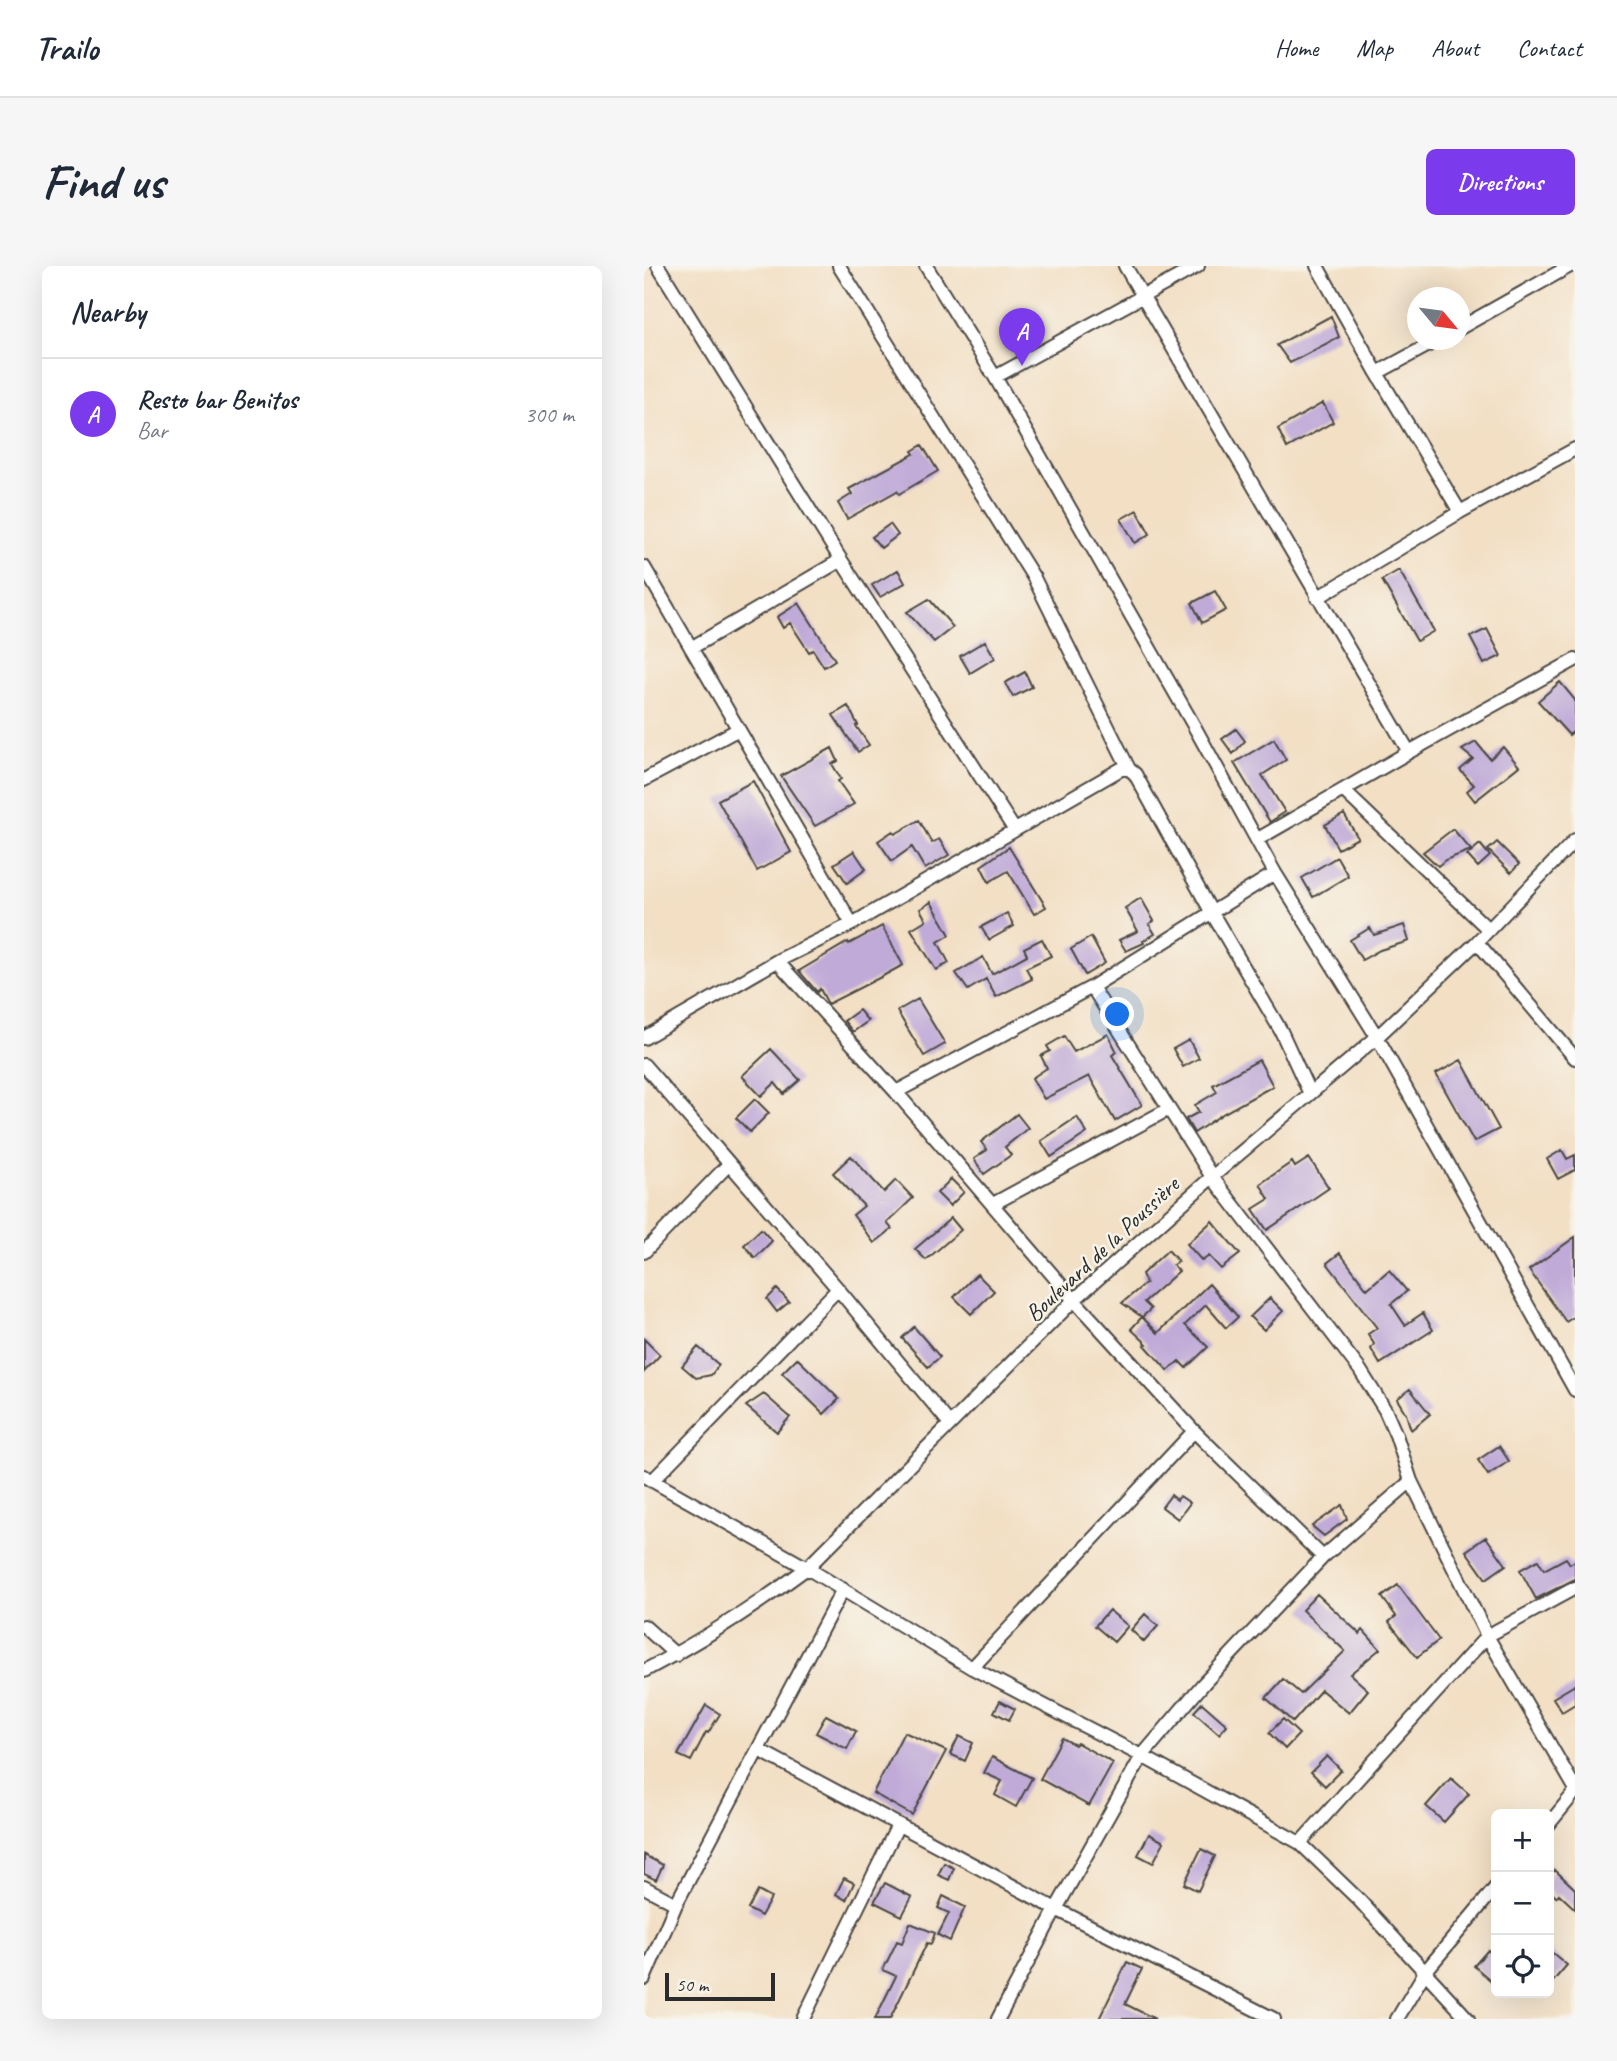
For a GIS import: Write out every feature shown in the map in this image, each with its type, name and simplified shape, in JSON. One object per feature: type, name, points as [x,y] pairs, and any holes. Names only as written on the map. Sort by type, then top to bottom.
[{"type":"street","points":[[658,266],[841,560],[1014,829]]},
{"type":"street","points":[[839,266],[1034,578],[1129,769],[1135,774],[1281,1031],[1311,1094]]},
{"type":"street","points":[[926,266],[995,377],[1275,873],[1377,1037],[1575,1390]]},
{"type":"street","points":[[1125,266],[1409,751]]},
{"type":"street","points":[[995,377],[1198,266]]},
{"type":"street","points":[[1318,266],[1377,373],[1460,512]]},
{"type":"street","points":[[1470,322],[1570,266]]},
{"type":"street","points":[[1377,373],[1420,350]]},
{"type":"street","points":[[1317,598],[1460,512],[1575,449]]},
{"type":"street","points":[[691,648],[841,560]]},
{"type":"street","points":[[644,567],[852,924]]},
{"type":"street","points":[[1258,839],[1409,751],[1575,660]]},
{"type":"street","points":[[644,780],[737,730]]},
{"type":"street","points":[[644,1038],[777,961],[852,924],[1121,769],[1129,769]]},
{"type":"street","points":[[1344,791],[1489,930]]},
{"type":"street","name":"Boulevard de la Poussière","points":[[644,1671],[774,1592],[807,1567],[1074,1300],[1212,1177],[1377,1037],[1478,942],[1575,840]]},
{"type":"street","points":[[896,1091],[1092,986],[1275,873]]},
{"type":"street","points":[[1478,942],[1575,1058]]},
{"type":"street","points":[[777,961],[896,1091],[1074,1300],[1194,1431],[1323,1557]]},
{"type":"street","points":[[1092,986],[1212,1177],[1360,1370],[1384,1410],[1396,1435],[1411,1481],[1487,1636],[1575,1790],[1554,1817]]},
{"type":"street","points":[[644,1065],[838,1289],[950,1424]]},
{"type":"street","points":[[993,1204],[1169,1109]]},
{"type":"street","points":[[644,1252],[729,1164]]},
{"type":"street","points":[[838,1289],[648,1479],[807,1567],[972,1668],[1142,1756],[1300,1843],[1359,1900],[1468,2019]]},
{"type":"street","points":[[972,1668],[1194,1431]]},
{"type":"street","points":[[998,2019],[1142,1756],[1203,1683],[1323,1557],[1411,1481]]},
{"type":"street","points":[[1300,1843],[1487,1636],[1575,1588]]},
{"type":"street","points":[[644,1979],[676,1904],[843,1589]]},
{"type":"street","points":[[644,1626],[676,1654]]},
{"type":"street","points":[[759,1750],[1056,1909],[1273,2019]]},
{"type":"street","points":[[803,2019],[898,1825]]},
{"type":"street","points":[[644,1887],[676,1904]]},
{"type":"street","points":[[1397,2019],[1425,1972],[1491,1893]]},
{"type":"building","points":[[1331,316],[1339,337],[1290,363],[1277,345]]},
{"type":"building","points":[[1323,403],[1333,422],[1287,448],[1278,429]]},
{"type":"building","points":[[922,445],[938,471],[899,494],[897,491],[847,519],[838,503],[852,494],[849,489],[914,454],[912,451]]},
{"type":"building","points":[[1137,510],[1150,534],[1135,543],[1121,519]]},
{"type":"building","points":[[890,524],[898,535],[881,548],[872,537]]},
{"type":"building","points":[[898,570],[905,583],[880,597],[872,585]]},
{"type":"building","points":[[1399,570],[1434,631],[1417,641],[1382,580]]},
{"type":"building","points":[[1215,591],[1226,610],[1202,623],[1192,603]]},
{"type":"building","points":[[929,599],[953,627],[934,642],[907,612]]},
{"type":"building","points":[[799,603],[835,660],[824,667],[813,650],[809,652],[790,623],[783,628],[777,617]]},
{"type":"building","points":[[1487,629],[1501,656],[1484,664],[1470,637]]},
{"type":"building","points":[[985,641],[995,658],[970,673],[960,656]]},
{"type":"building","points":[[1025,672],[1032,687],[1013,697],[1005,683]]},
{"type":"building","points":[[1560,682],[1575,700],[1575,730],[1569,735],[1538,701]]},
{"type":"building","points":[[848,706],[858,725],[856,726],[869,745],[858,752],[833,715]]},
{"type":"building","points":[[1236,729],[1245,741],[1233,754],[1222,739]]},
{"type":"building","points":[[1274,739],[1286,760],[1262,775],[1285,812],[1270,822],[1234,763]]},
{"type":"building","points":[[1476,742],[1490,759],[1503,747],[1519,766],[1475,801],[1467,791],[1474,785],[1460,770],[1473,759],[1462,750]]},
{"type":"building","points":[[832,748],[838,761],[832,764],[841,779],[838,781],[854,804],[815,826],[781,776]]},
{"type":"building","points":[[753,781],[791,852],[757,871],[718,800]]},
{"type":"building","points":[[1344,814],[1358,838],[1338,849],[1325,825]]},
{"type":"building","points":[[919,820],[932,843],[939,839],[949,855],[925,869],[912,847],[892,861],[878,841]]},
{"type":"building","points":[[1453,829],[1471,850],[1445,860],[1438,866],[1423,852]]},
{"type":"building","points":[[1497,842],[1519,864],[1511,873],[1488,850]]},
{"type":"building","points":[[1480,844],[1490,856],[1478,867],[1467,855]]},
{"type":"building","points":[[1009,847],[1046,907],[1034,914],[1008,871],[989,882],[981,866]]},
{"type":"building","points":[[854,851],[866,869],[847,883],[834,864]]},
{"type":"building","points":[[1337,857],[1348,876],[1313,897],[1302,878]]},
{"type":"building","points":[[1141,898],[1154,921],[1149,924],[1155,934],[1143,941],[1144,943],[1126,951],[1119,940],[1138,931],[1125,908]]},
{"type":"building","points":[[931,902],[950,935],[938,942],[949,963],[936,970],[911,929],[926,920],[920,909]]},
{"type":"building","points":[[1007,913],[1014,926],[989,940],[981,927]]},
{"type":"building","points":[[1404,925],[1409,941],[1380,950],[1362,960],[1350,940],[1370,928],[1374,935]]},
{"type":"building","points":[[882,926],[903,965],[828,1004],[820,989],[817,992],[799,971],[848,942],[849,944]]},
{"type":"building","points":[[1091,937],[1105,963],[1085,975],[1071,949]]},
{"type":"building","points":[[1042,939],[1051,956],[1026,968],[1032,979],[996,997],[986,979],[968,990],[956,973],[983,957],[992,974],[1027,955],[1024,948]]},
{"type":"building","points":[[918,999],[945,1044],[924,1056],[897,1011]]},
{"type":"building","points":[[859,1010],[868,1021],[853,1032],[844,1021]]},
{"type":"building","points":[[1108,1034],[1117,1052],[1112,1055],[1142,1105],[1115,1121],[1089,1076],[1044,1099],[1032,1078],[1047,1068],[1041,1056],[1050,1051],[1047,1046],[1064,1036],[1074,1052]]},
{"type":"building","points":[[1189,1040],[1199,1058],[1183,1067],[1173,1049]]},
{"type":"building","points":[[771,1049],[800,1080],[784,1094],[775,1083],[761,1096],[742,1076]]},
{"type":"building","points":[[1259,1060],[1273,1086],[1194,1133],[1186,1119],[1199,1112],[1195,1105],[1217,1092],[1213,1085]]},
{"type":"building","points":[[1461,1060],[1499,1129],[1474,1142],[1436,1074]]},
{"type":"building","points":[[755,1099],[769,1113],[750,1132],[736,1118]]},
{"type":"building","points":[[1017,1114],[1028,1128],[1005,1147],[1011,1155],[984,1174],[974,1159],[987,1150],[981,1142]]},
{"type":"building","points":[[1077,1117],[1087,1133],[1051,1157],[1041,1141]]},
{"type":"building","points":[[1562,1150],[1567,1159],[1575,1155],[1575,1170],[1558,1179],[1547,1159]]},
{"type":"building","points":[[851,1156],[884,1192],[896,1180],[913,1198],[887,1223],[892,1229],[874,1243],[853,1215],[864,1206],[833,1173]]},
{"type":"building","points":[[1309,1158],[1329,1188],[1267,1230],[1253,1209],[1269,1199],[1260,1184],[1292,1162],[1295,1167]]},
{"type":"building","points":[[951,1179],[964,1192],[950,1206],[937,1193]]},
{"type":"building","points":[[951,1218],[961,1230],[926,1260],[915,1249]]},
{"type":"building","points":[[1212,1221],[1240,1254],[1221,1269],[1209,1256],[1202,1261],[1187,1244]]},
{"type":"building","points":[[761,1229],[772,1241],[755,1258],[744,1245]]},
{"type":"building","points":[[1575,1237],[1575,1316],[1566,1322],[1529,1270]]},
{"type":"building","points":[[1168,1250],[1178,1261],[1173,1265],[1179,1271],[1144,1302],[1151,1309],[1142,1317],[1122,1303],[1146,1283],[1142,1274]]},
{"type":"building","points":[[1340,1253],[1367,1289],[1389,1270],[1407,1291],[1391,1304],[1405,1325],[1423,1313],[1433,1330],[1380,1364],[1371,1349],[1374,1344],[1368,1334],[1377,1328],[1327,1263]]},
{"type":"building","points":[[977,1274],[994,1291],[971,1314],[954,1297]]},
{"type":"building","points":[[1209,1284],[1238,1317],[1226,1328],[1206,1305],[1185,1325],[1208,1347],[1186,1368],[1179,1361],[1168,1371],[1131,1329],[1142,1317],[1158,1333]]},
{"type":"building","points":[[777,1289],[789,1302],[777,1312],[767,1299]]},
{"type":"building","points":[[1270,1298],[1283,1311],[1264,1330],[1250,1317]]},
{"type":"building","points":[[914,1327],[940,1357],[928,1367],[902,1338]]},
{"type":"building","points":[[644,1339],[660,1355],[644,1372]]},
{"type":"building","points":[[698,1347],[719,1365],[711,1375],[696,1378],[682,1366]]},
{"type":"building","points":[[797,1358],[839,1399],[824,1414],[782,1373]]},
{"type":"building","points":[[1410,1389],[1430,1414],[1411,1430],[1397,1399]]},
{"type":"building","points":[[764,1394],[790,1417],[777,1432],[746,1406]]},
{"type":"building","points":[[1499,1446],[1509,1461],[1488,1475],[1478,1460]]},
{"type":"building","points":[[1171,1495],[1177,1500],[1180,1496],[1190,1503],[1178,1519],[1162,1507]]},
{"type":"building","points":[[1342,1505],[1347,1519],[1324,1536],[1312,1526]]},
{"type":"building","points":[[1486,1537],[1506,1565],[1486,1579],[1466,1551]]},
{"type":"building","points":[[1566,1558],[1570,1564],[1575,1561],[1575,1579],[1536,1599],[1520,1570],[1538,1560],[1544,1570]]},
{"type":"building","points":[[1398,1585],[1439,1640],[1417,1657],[1389,1622],[1396,1616],[1382,1597]]},
{"type":"building","points":[[1317,1594],[1360,1634],[1363,1630],[1380,1649],[1350,1674],[1368,1690],[1349,1713],[1321,1690],[1293,1722],[1266,1698],[1283,1679],[1301,1694],[1345,1651],[1302,1610]]},
{"type":"building","points":[[1109,1610],[1128,1626],[1114,1642],[1095,1626]]},
{"type":"building","points":[[1145,1614],[1158,1626],[1144,1642],[1131,1630]]},
{"type":"building","points":[[1575,1685],[1575,1704],[1562,1712],[1553,1698]]},
{"type":"building","points":[[1000,1701],[1015,1709],[1009,1720],[994,1712]]},
{"type":"building","points":[[1202,1703],[1227,1725],[1219,1734],[1194,1712]]},
{"type":"building","points":[[706,1705],[720,1714],[708,1733],[706,1732],[691,1761],[678,1755]]},
{"type":"building","points":[[826,1715],[856,1731],[847,1749],[816,1733]]},
{"type":"building","points":[[1283,1719],[1299,1734],[1285,1749],[1269,1733]]},
{"type":"building","points":[[904,1732],[946,1751],[912,1815],[873,1793]]},
{"type":"building","points":[[959,1736],[973,1743],[965,1761],[950,1754]]},
{"type":"building","points":[[1062,1738],[1075,1745],[1077,1743],[1113,1763],[1089,1806],[1040,1779]]},
{"type":"building","points":[[1327,1756],[1341,1770],[1325,1786],[1311,1772]]},
{"type":"building","points":[[992,1757],[1032,1778],[1016,1807],[995,1795],[1002,1781],[984,1773]]},
{"type":"building","points":[[1451,1778],[1469,1794],[1444,1822],[1426,1806]]},
{"type":"building","points":[[1149,1834],[1164,1842],[1153,1863],[1138,1855]]},
{"type":"building","points":[[1201,1849],[1215,1856],[1198,1891],[1184,1884]]},
{"type":"building","points":[[644,1855],[663,1865],[656,1880],[644,1874]]},
{"type":"building","points":[[944,1863],[954,1868],[949,1880],[938,1875]]},
{"type":"building","points":[[1554,1871],[1575,1889],[1575,1909],[1559,1894],[1556,1897],[1554,1895]]},
{"type":"building","points":[[844,1878],[854,1883],[846,1900],[836,1894]]},
{"type":"building","points":[[885,1883],[912,1897],[902,1916],[874,1902]]},
{"type":"building","points":[[758,1891],[771,1898],[761,1916],[748,1909]]},
{"type":"building","points":[[943,1896],[965,1907],[950,1941],[938,1935],[949,1913],[938,1908]]},
{"type":"building","points":[[910,1923],[935,1933],[931,1944],[927,1943],[890,2019],[875,2019],[896,1976],[883,1970],[897,1941],[902,1943]]},
{"type":"building","points":[[1488,1950],[1491,1953],[1491,1981],[1474,1966]]},
{"type":"building","points":[[1554,1954],[1567,1965],[1554,1980]]},
{"type":"building","points":[[1127,1962],[1142,1969],[1125,2004],[1155,2019],[1099,2019]]},
{"type":"place","name":"Resto bar Benitos","points":[[1022,366]]}]
